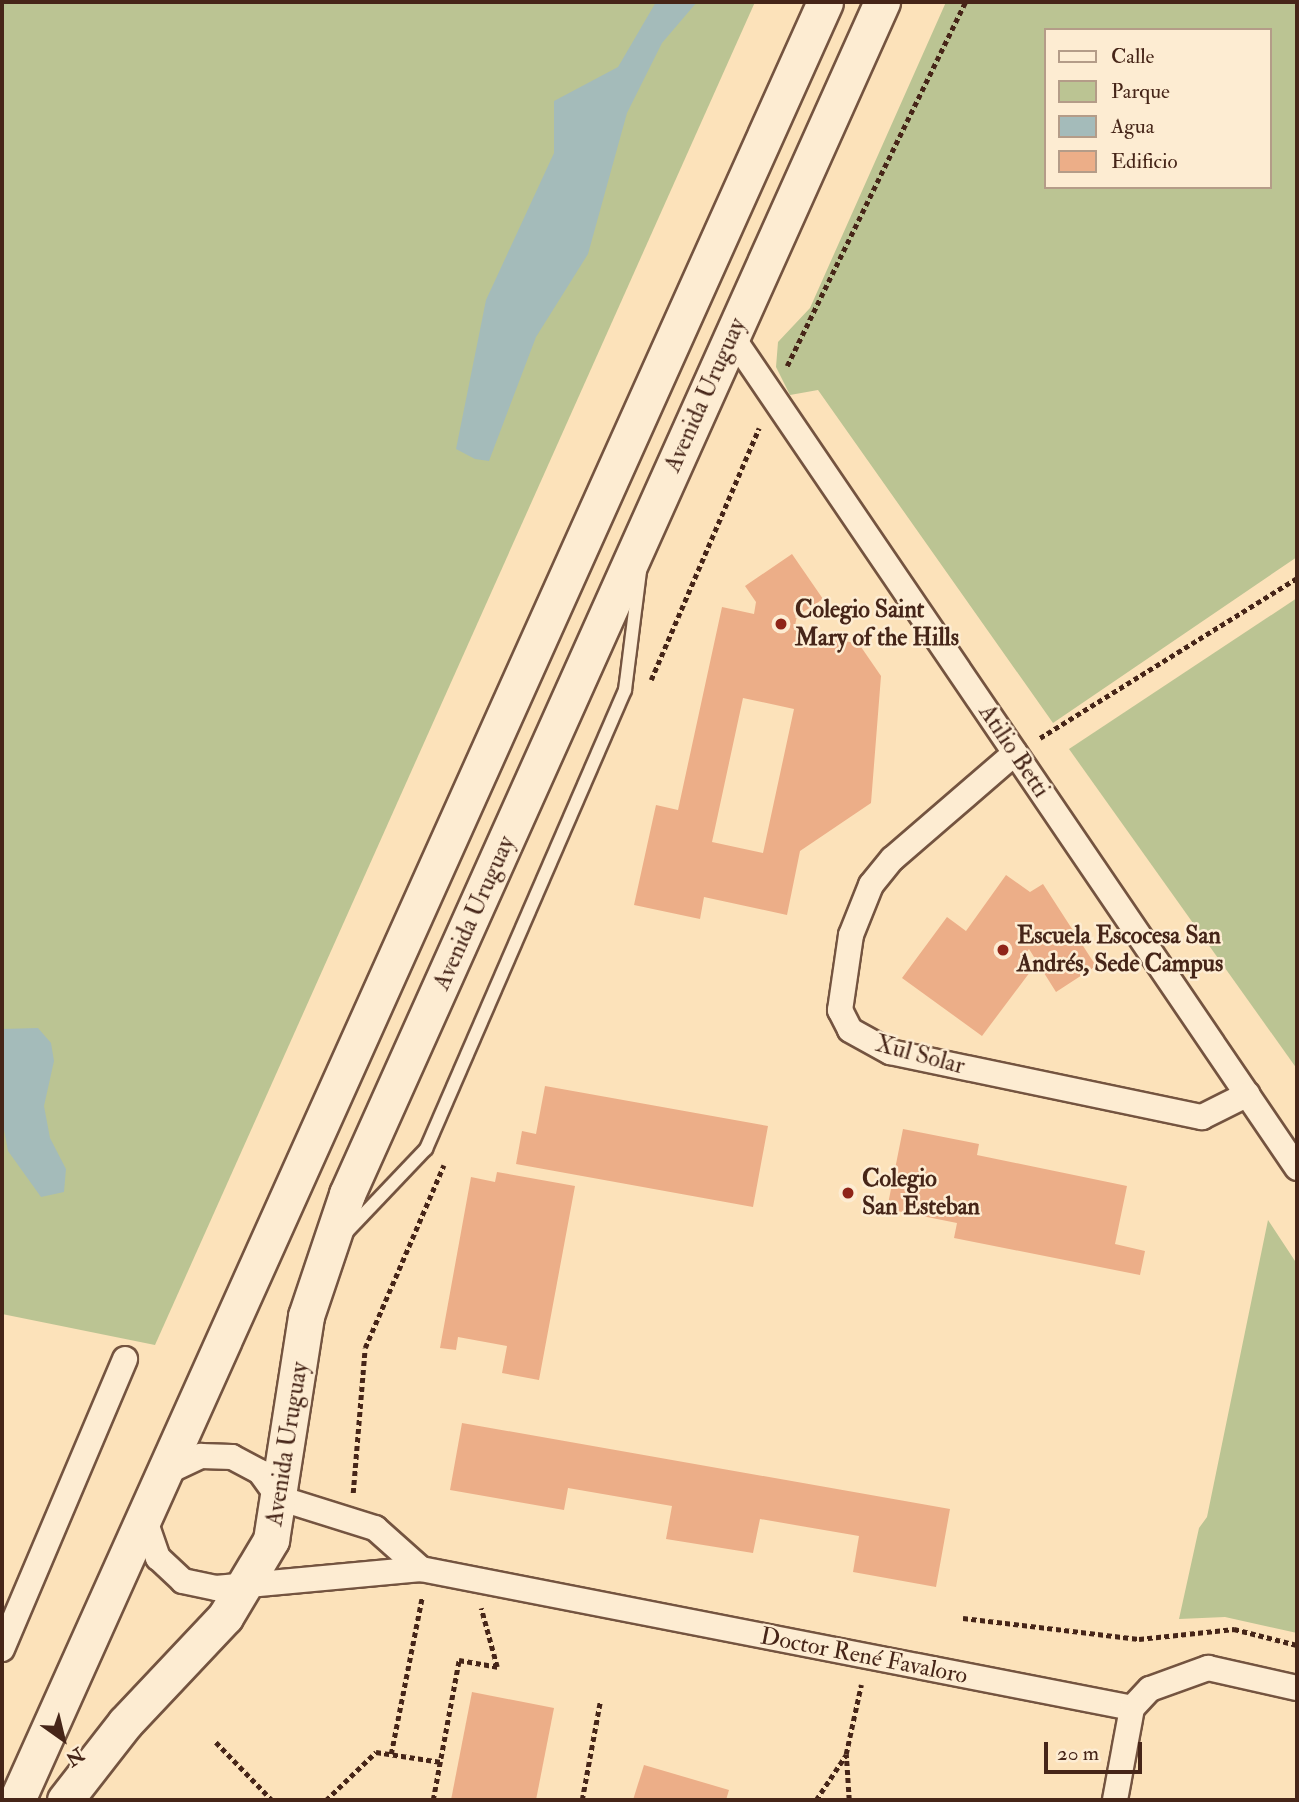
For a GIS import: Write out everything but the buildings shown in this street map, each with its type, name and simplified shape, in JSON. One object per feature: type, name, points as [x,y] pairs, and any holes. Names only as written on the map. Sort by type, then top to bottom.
[{"type":"main road","points":[[17,1800],[825,2]]},
{"type":"main road","name":"Avenida Uruguay","points":[[65,1800],[252,1580],[271,1540],[306,1316],[322,1258],[731,335],[882,2]]},
{"type":"street","name":"Atilio Betti","points":[[731,335],[1297,1168]]},
{"type":"street","name":"Xul Solar","points":[[1015,753],[892,859],[871,885],[850,935],[840,1010],[850,1030],[890,1052],[1202,1117],[1248,1094]]},
{"type":"street","points":[[2,1649],[125,1359]]},
{"type":"street","points":[[252,1580],[216,1588],[183,1581],[158,1558],[147,1526],[153,1493],[173,1469],[201,1456],[232,1457],[260,1472],[279,1498],[348,1520],[402,1547],[424,1570]]},
{"type":"street","name":"Doctor René Favaloro","points":[[252,1580],[424,1570],[1132,1708]]},
{"type":"street","points":[[1115,1800],[1132,1708],[1150,1689],[1208,1668],[1297,1688]]},
{"type":"lane","points":[[322,1258],[426,1149],[625,690],[645,530]]},
{"type":"path","points":[[646,692],[772,396],[965,2]]},
{"type":"path","points":[[1015,753],[1297,578]]},
{"type":"path","points":[[348,1520],[365,1348],[448,1155]]},
{"type":"path","points":[[391,1754],[424,1570]]},
{"type":"path","points":[[433,1800],[459,1660],[498,1667],[473,1579]]},
{"type":"path","points":[[962,1618],[1139,1639],[1234,1629],[1297,1645]]},
{"type":"path","points":[[582,1800],[600,1702]]},
{"type":"path","points":[[849,1800],[846,1754],[854,1713]]},
{"type":"path","points":[[216,1742],[272,1800]]},
{"type":"path","points":[[326,1800],[376,1752],[441,1762]]},
{"type":"path","points":[[816,1800],[846,1754]]},
{"type":"green space","points":[[2,2],[755,2],[155,1345],[2,1314]]},
{"type":"green space","points":[[946,2],[1297,2],[1297,557],[1053,723],[818,390],[790,395],[776,367],[778,342],[810,308]]},
{"type":"green space","points":[[1297,598],[1297,1069],[1069,749]]},
{"type":"green space","points":[[1268,1220],[1297,1264],[1297,1633],[1225,1617],[1179,1619],[1199,1528],[1207,1517]]},
{"type":"water","points":[[656,2],[697,2],[662,43],[627,113],[588,254],[536,337],[489,461],[475,459],[456,449],[486,300],[554,153],[554,101],[618,67]]},
{"type":"water","points":[[38,1028],[51,1043],[54,1061],[44,1106],[50,1138],[66,1169],[64,1192],[41,1197],[8,1151],[2,1119],[2,1029]]},
{"type":"place","name":"Colegio Saint Mary of the Hills","points":[[781,624]]},
{"type":"place","name":"Escuela Escocesa San Andrés, Sede Campus","points":[[1003,950]]},
{"type":"place","name":"Colegio San Esteban","points":[[848,1193]]}]
